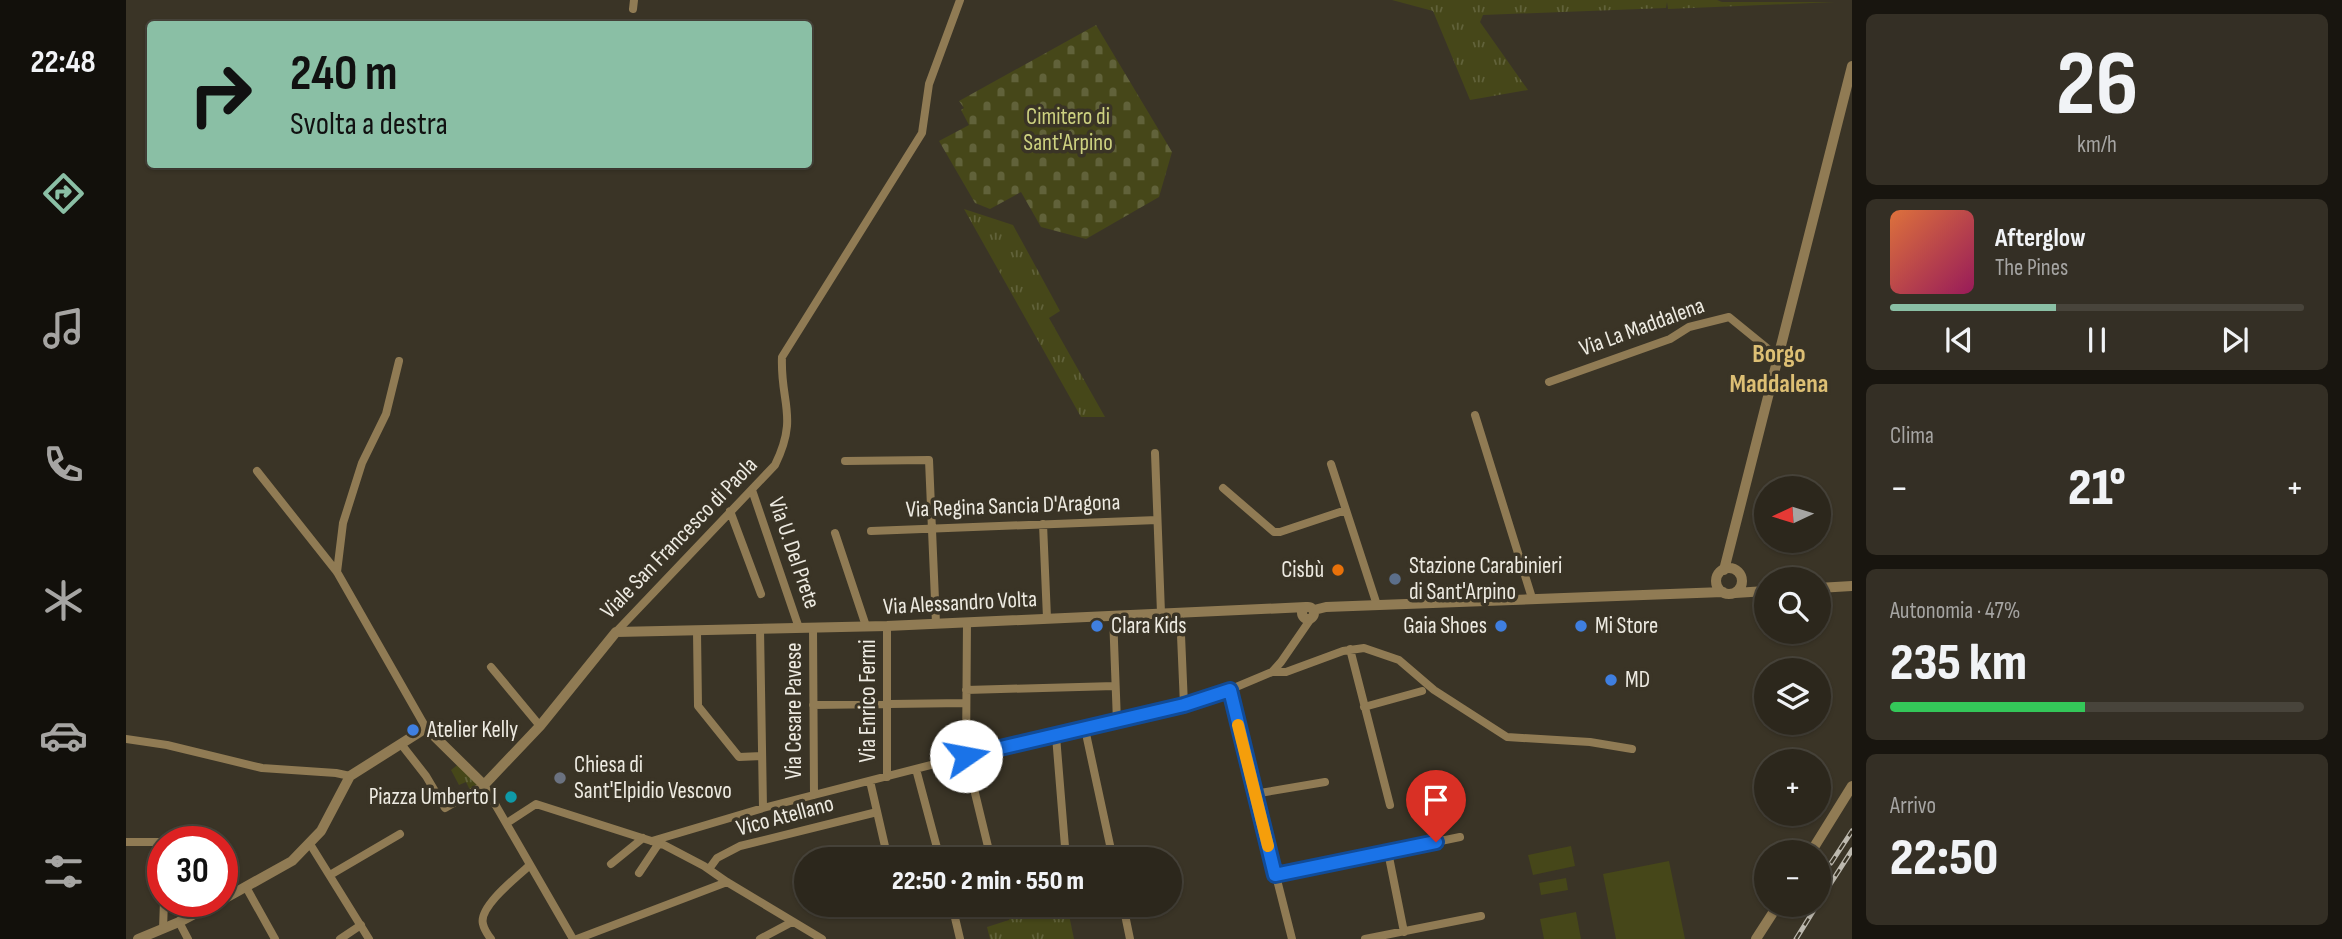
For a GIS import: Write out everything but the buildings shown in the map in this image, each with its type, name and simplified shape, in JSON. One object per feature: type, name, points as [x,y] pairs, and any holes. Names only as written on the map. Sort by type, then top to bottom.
[{"type":"street","name":"Viale San Francesco di Paola","points":[[484,785],[540,726],[616,632],[775,465],[788,431],[782,357],[922,133],[929,84],[960,0]]},
{"type":"street","points":[[1754,592],[1723,592],[1718,587],[1717,580],[1724,570],[1852,66]]},
{"type":"street","name":"Via La Maddalena","points":[[1549,382],[1670,339],[1689,327],[1729,317],[1778,357]]},
{"type":"street","points":[[337,572],[343,523],[362,463],[387,412],[399,361]]},
{"type":"street","points":[[1475,415],[1532,598]]},
{"type":"street","points":[[1155,453],[1161,613]]},
{"type":"street","points":[[845,461],[929,460],[936,623]]},
{"type":"street","points":[[1331,464],[1377,605]]},
{"type":"street","points":[[257,471],[337,572],[426,728],[484,785],[575,939],[727,882]]},
{"type":"street","points":[[1223,488],[1274,532],[1346,510]]},
{"type":"street","name":"Via U. Del Prete","points":[[752,490],[799,628]]},
{"type":"street","points":[[730,511],[761,594]]},
{"type":"street","name":"Via Regina Sancia D'Aragona","points":[[871,531],[1157,520]]},
{"type":"street","points":[[1044,524],[1047,618]]},
{"type":"street","points":[[1735,528],[1735,570]]},
{"type":"street","points":[[835,533],[866,626]]},
{"type":"street","points":[[1724,570],[1735,570],[1740,574],[1740,588],[1734,593]]},
{"type":"street","name":"Via Alessandro Volta","points":[[1681,592],[1707,586],[1717,580]]},
{"type":"street","points":[[1742,581],[1754,589]]},
{"type":"street","points":[[1831,587],[1852,586]]},
{"type":"street","name":"Via Alessandro Volta","points":[[616,632],[697,632],[1180,612],[1308,616],[1326,607],[1723,592]]},
{"type":"street","points":[[1180,612],[1184,705]]},
{"type":"street","points":[[1113,615],[1117,722]]},
{"type":"street","points":[[611,864],[651,841],[763,807],[966,756],[1117,722],[1230,690],[1272,672],[1282,663],[1308,616]]},
{"type":"street","points":[[967,622],[966,756],[988,847]]},
{"type":"street","name":"Via Enrico Fermi","points":[[887,625],[887,777]]},
{"type":"street","name":"Via Cesare Pavese","points":[[813,627],[814,795]]},
{"type":"street","points":[[760,629],[763,807]]},
{"type":"street","points":[[697,632],[698,706],[739,757],[762,756]]},
{"type":"street","points":[[1272,672],[1286,672],[1350,649],[1364,648],[1399,660],[1434,690],[1507,737],[1590,742],[1632,749]]},
{"type":"street","points":[[1350,649],[1390,805]]},
{"type":"street","points":[[491,667],[540,726]]},
{"type":"street","points":[[966,690],[1115,686]]},
{"type":"street","points":[[1230,690],[1292,939]]},
{"type":"street","points":[[1364,707],[1422,691]]},
{"type":"street","points":[[813,705],[966,703]]},
{"type":"street","points":[[238,891],[292,861],[310,844],[321,831],[350,776],[426,728]]},
{"type":"street","points":[[1085,729],[1110,847]]},
{"type":"street","points":[[1056,736],[1065,847]]},
{"type":"street","points":[[126,739],[167,745],[262,768],[350,776]]},
{"type":"street","points":[[401,744],[445,808],[484,785]]},
{"type":"street","points":[[916,769],[937,847]]},
{"type":"street","points":[[870,781],[885,847]]},
{"type":"street","points":[[1254,794],[1325,782]]},
{"type":"street","points":[[1818,840],[1852,786]]},
{"type":"street","points":[[507,823],[536,804],[651,841],[709,869],[822,939]]},
{"type":"street","name":"Vico Atellano","points":[[709,869],[717,858],[740,846],[877,812]]},
{"type":"street","points":[[330,875],[400,834]]},
{"type":"street","points":[[670,835],[676,851]]},
{"type":"street","points":[[1275,875],[1460,837]]},
{"type":"street","points":[[639,873],[651,841]]},
{"type":"street","points":[[126,842],[147,842]]},
{"type":"street","points":[[310,844],[369,939]]},
{"type":"street","points":[[1388,852],[1404,932]]},
{"type":"street","points":[[491,939],[482,922],[487,910],[497,896],[530,865]]},
{"type":"street","points":[[246,887],[275,939]]},
{"type":"street","points":[[1365,939],[1481,916]]},
{"type":"street","points":[[163,917],[163,929]]},
{"type":"street","points":[[138,939],[189,917]]},
{"type":"street","points":[[955,917],[960,939]]},
{"type":"street","points":[[1125,917],[1130,939]]},
{"type":"street","points":[[1756,939],[1770,917]]},
{"type":"street","points":[[179,922],[188,939]]},
{"type":"street","points":[[760,939],[792,922]]},
{"type":"street","points":[[340,939],[361,925]]},
{"type":"green space","points":[[1392,0],[1835,2],[1668,9],[1667,2],[1666,8],[1483,15],[1480,22],[1528,90],[1470,100],[1433,11]]},
{"type":"green space","name":"Cimitero di Sant'Arpino","points":[[1096,25],[1172,152],[1159,197],[1086,239],[1041,227],[1021,192],[990,209],[975,203],[939,141],[969,125],[959,101]]},
{"type":"green space","points":[[964,209],[1013,225],[1060,311],[1049,318],[1105,417],[1081,417]]},
{"type":"green space","points":[[460,763],[481,784],[470,790],[466,782],[459,785],[451,770]]},
{"type":"green space","points":[[1571,846],[1575,866],[1533,875],[1528,855]]},
{"type":"green space","points":[[1669,861],[1685,939],[1616,939],[1603,874]]},
{"type":"green space","points":[[1566,878],[1568,890],[1541,895],[1539,883]]},
{"type":"green space","points":[[1576,912],[1581,939],[1544,939],[1540,919]]},
{"type":"green space","points":[[1010,917],[1069,917],[1074,939],[990,939],[987,927],[1009,920]]},
{"type":"railway","points":[[1831,863],[1852,831]]},
{"type":"railway","points":[[1831,883],[1852,850]]},
{"type":"railway","points":[[1796,939],[1810,917]]},
{"type":"slow traffic","points":[[1238,725],[1268,846]]},
{"type":"place","name":"Cisbù","points":[[1338,570]]},
{"type":"place","name":"Stazione Carabinieri di Sant'Arpino","points":[[1395,579]]},
{"type":"place","name":"Clara Kids","points":[[1097,626]]},
{"type":"place","name":"Gaia Shoes","points":[[1501,626]]},
{"type":"place","name":"Mi Store","points":[[1581,626]]},
{"type":"place","name":"MD","points":[[1611,680]]},
{"type":"place","name":"Atelier Kelly","points":[[413,730]]},
{"type":"place","name":"Chiesa di Sant'Elpidio Vescovo","points":[[560,778]]},
{"type":"place","name":"Piazza Umberto I","points":[[511,797]]},
{"type":"district","name":"Borgo Maddalena","points":[[1779,369]]},
{"type":"route","points":[[966,756],[1184,705],[1230,690],[1275,875],[1436,842]]}]
